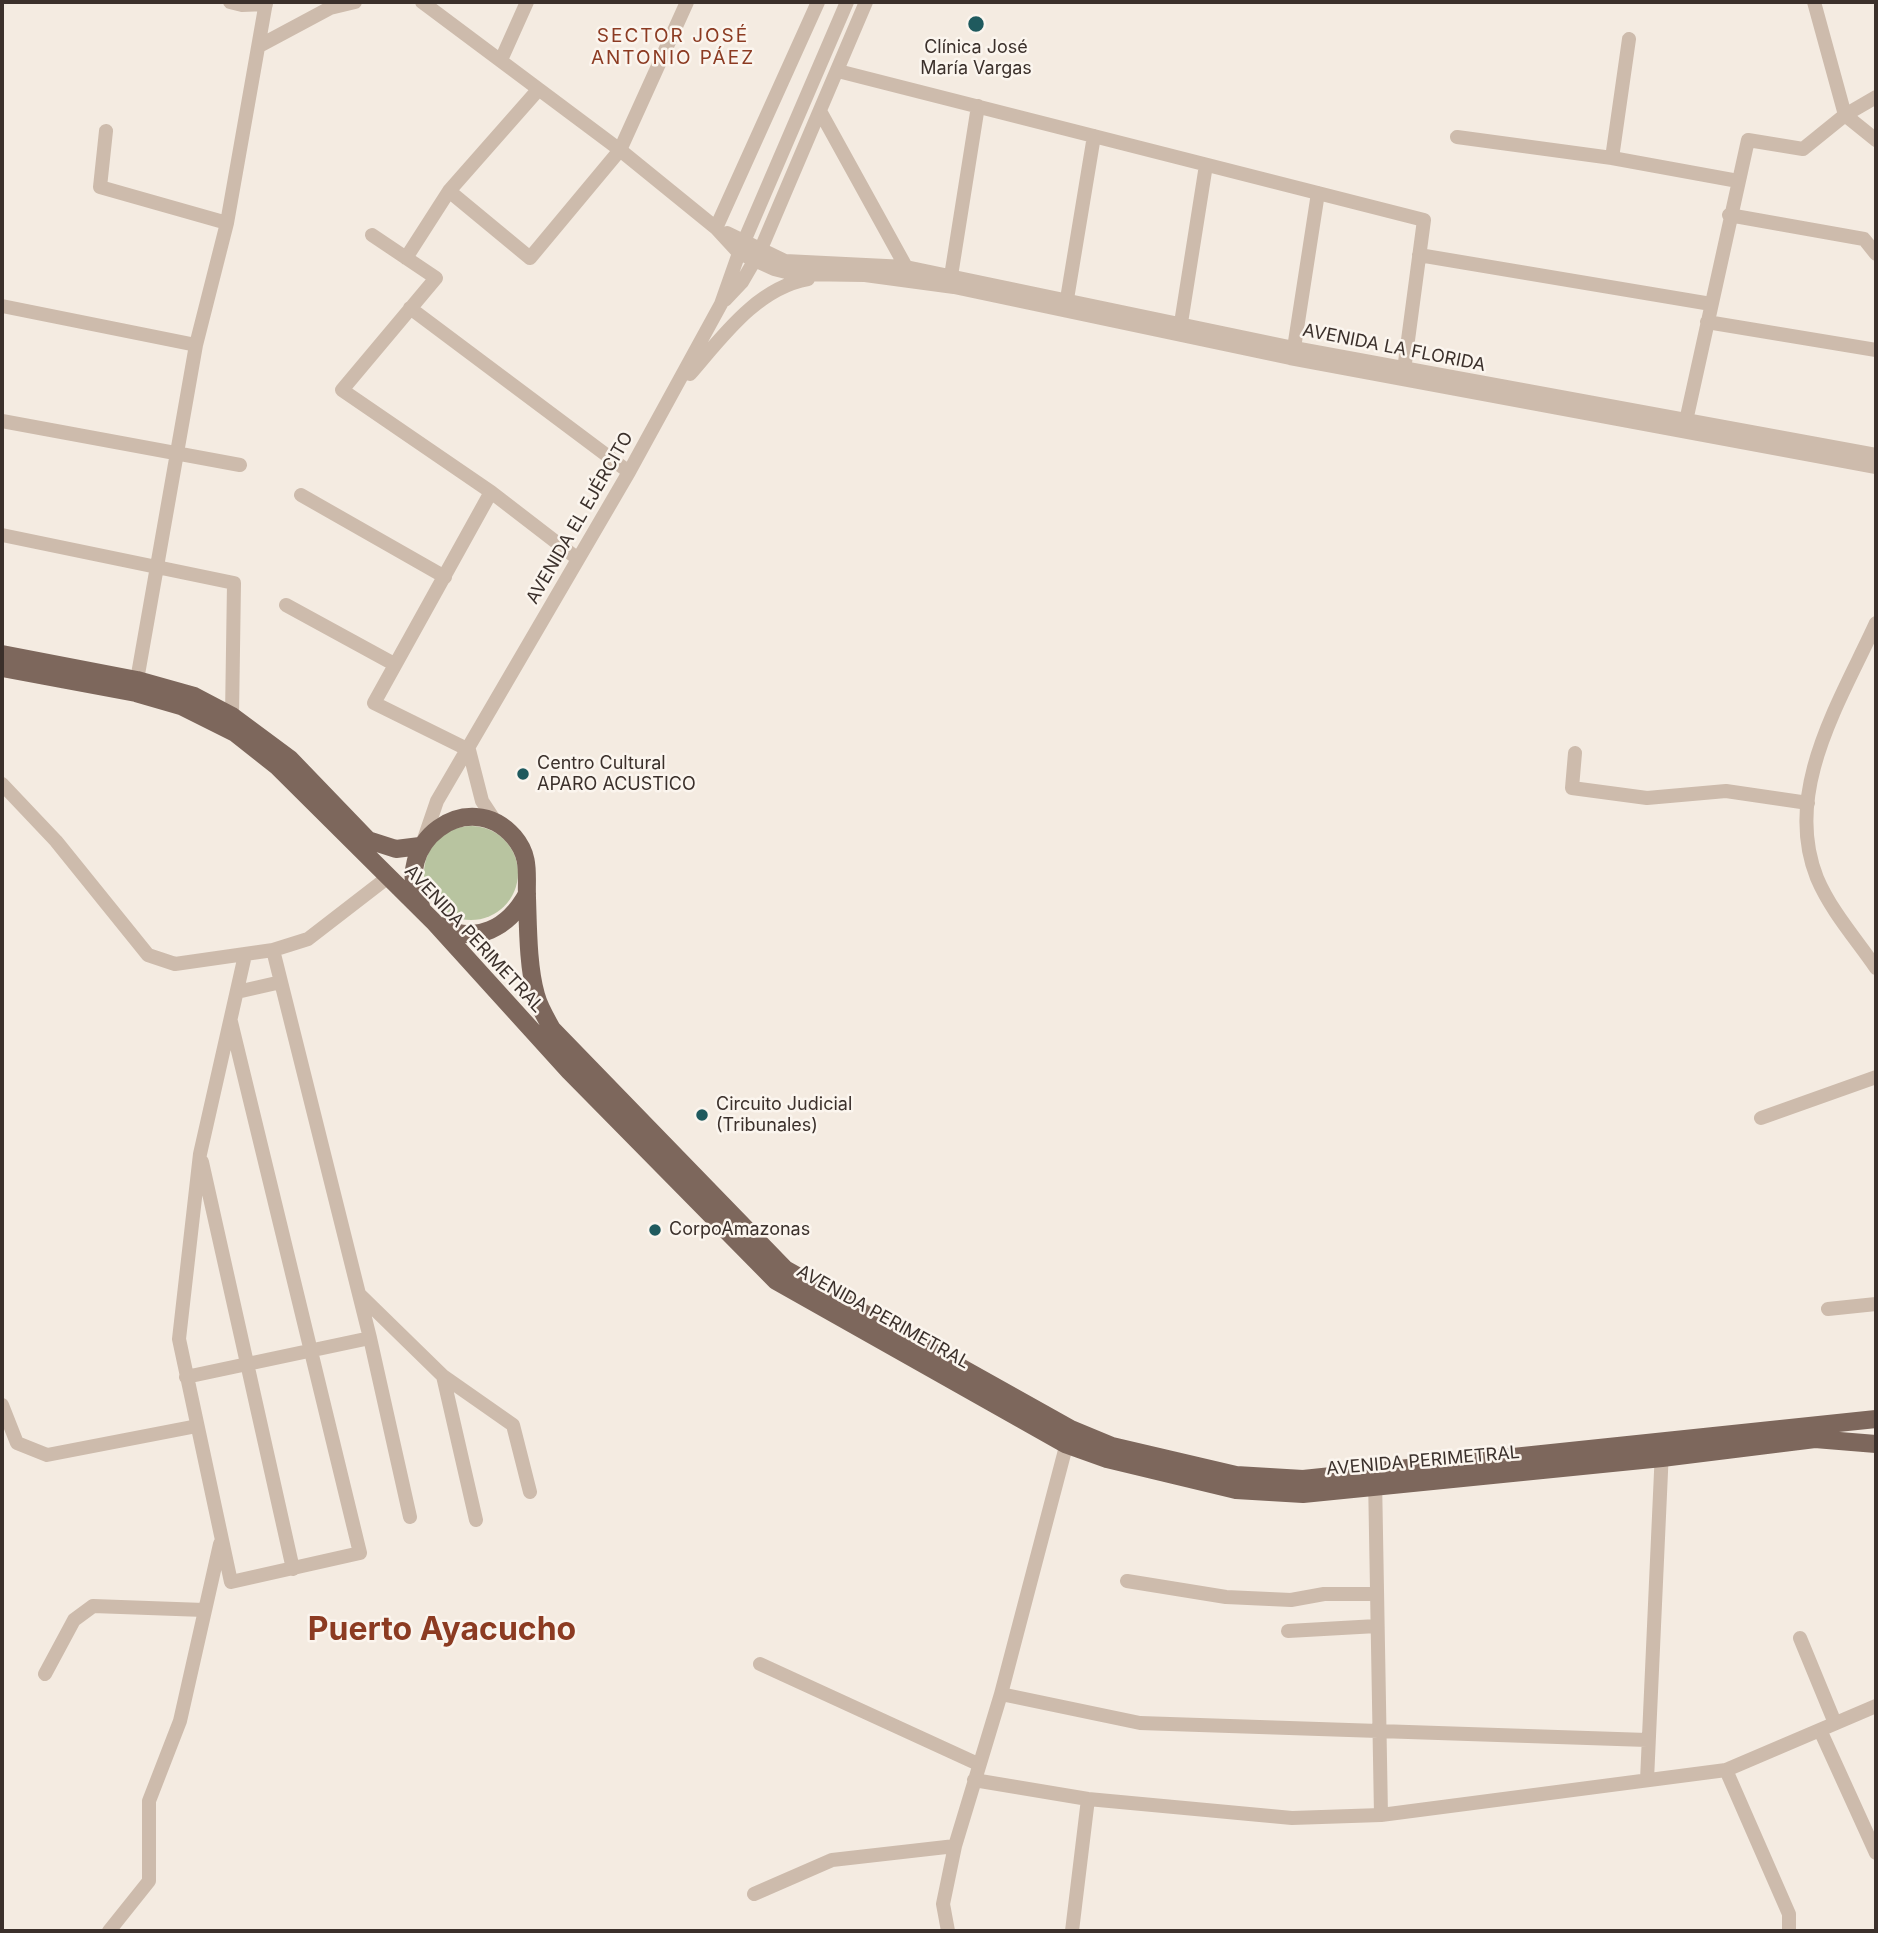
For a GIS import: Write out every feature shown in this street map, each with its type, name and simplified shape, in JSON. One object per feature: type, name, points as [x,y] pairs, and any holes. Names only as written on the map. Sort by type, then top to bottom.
[{"type":"main road","name":"AVENIDA PERIMETRAL","points":[[2,654],[137,680],[194,696],[232,716],[290,759],[368,840],[397,849],[422,844]]},
{"type":"main road","name":"AVENIDA PERIMETRAL","points":[[2,668],[136,693],[181,706],[235,733],[278,767],[433,921],[569,1071],[776,1281],[1068,1437]]},
{"type":"main road","points":[[477,818],[497,824],[514,836],[525,854],[529,874],[527,894],[511,918],[487,932],[458,933],[433,921],[419,905],[412,886],[413,865],[422,844],[438,828],[457,819],[477,818]]},
{"type":"main road","name":"AVENIDA PERIMETRAL","points":[[527,894],[535,993],[552,1029],[785,1269],[1107,1459],[1236,1490],[1303,1493],[1375,1480],[1662,1450],[1815,1439],[1876,1444]]},
{"type":"main road","name":"AVENIDA PERIMETRAL","points":[[1662,1450],[1817,1423],[1876,1419]]},
{"type":"street","points":[[137,680],[196,345],[227,223],[266,3],[242,5],[230,2]]},
{"type":"street","points":[[259,46],[330,8],[355,2]]},
{"type":"street","points":[[422,2],[620,150],[741,247],[794,274],[865,275],[954,287],[1290,358],[1685,428],[1876,467]]},
{"type":"street","points":[[501,60],[527,2]]},
{"type":"street","points":[[449,191],[530,258],[620,150],[687,2]]},
{"type":"street","points":[[716,228],[818,2]]},
{"type":"street","name":"AVENIDA EL EJÉRCITO","points":[[422,844],[437,801],[629,472],[721,304],[741,247],[847,2]]},
{"type":"street","name":"AVENIDA EL EJÉRCITO","points":[[721,304],[743,282],[757,257],[821,113],[866,2]]},
{"type":"street","points":[[1814,2],[1845,116],[1876,140]]},
{"type":"street","points":[[1612,158],[1629,39]]},
{"type":"street","points":[[838,71],[1424,220],[1404,370]]},
{"type":"street","points":[[405,258],[449,191],[538,90]]},
{"type":"street","points":[[1685,428],[1729,215],[1748,140],[1803,149],[1845,116],[1876,97]]},
{"type":"street","points":[[951,276],[978,106]]},
{"type":"street","points":[[821,113],[906,267]]},
{"type":"street","points":[[106,131],[100,187],[227,223]]},
{"type":"street","points":[[1067,299],[1094,136]]},
{"type":"street","points":[[1457,137],[1612,158],[1738,180]]},
{"type":"street","points":[[1181,323],[1206,165]]},
{"type":"street","points":[[1294,348],[1318,193]]},
{"type":"street","points":[[1729,215],[1864,239],[1876,254]]},
{"type":"street","points":[[372,235],[436,278],[342,390],[491,492],[578,559]]},
{"type":"street","points":[[1419,255],[1711,304]]},
{"type":"street","name":"AVENIDA LA FLORIDA","points":[[757,257],[801,264],[850,263],[906,267],[1685,428],[1876,455]]},
{"type":"street","points":[[673,393],[750,309],[788,284],[826,276]]},
{"type":"street","points":[[2,306],[196,345]]},
{"type":"street","points":[[410,308],[629,472]]},
{"type":"street","points":[[1707,323],[1876,350]]},
{"type":"street","points":[[2,421],[176,456],[240,465]]},
{"type":"street","points":[[491,492],[374,703],[469,750],[482,801],[497,824]]},
{"type":"street","points":[[301,495],[445,577]]},
{"type":"street","points":[[2,535],[234,583],[232,716]]},
{"type":"street","points":[[286,606],[394,664]]},
{"type":"street","points":[[1876,623],[1816,756],[1808,803],[1808,838],[1817,877],[1834,911],[1876,968]]},
{"type":"street","points":[[1575,753],[1572,788],[1647,799],[1726,791],[1808,803]]},
{"type":"street","points":[[2,784],[56,841],[148,954],[175,964],[273,950],[308,939],[387,878]]},
{"type":"street","points":[[273,950],[370,1338],[410,1517]]},
{"type":"street","points":[[231,1022],[360,1553],[232,1582],[179,1339],[186,1254],[200,1154],[245,955]]},
{"type":"street","points":[[237,992],[281,982]]},
{"type":"street","points":[[1761,1118],[1876,1077]]},
{"type":"street","points":[[200,1154],[293,1569]]},
{"type":"street","points":[[358,1293],[443,1376],[513,1425],[530,1492]]},
{"type":"street","points":[[1828,1309],[1876,1304]]},
{"type":"street","points":[[186,1377],[370,1338]]},
{"type":"street","points":[[443,1376],[476,1520]]},
{"type":"street","points":[[2,1405],[17,1443],[47,1455],[197,1426]]},
{"type":"street","points":[[948,1931],[943,1904],[955,1846],[1001,1695],[1068,1437]]},
{"type":"street","points":[[1647,1780],[1662,1450]]},
{"type":"street","points":[[1375,1480],[1381,1815]]},
{"type":"street","points":[[109,1931],[149,1881],[149,1801],[180,1721],[221,1539]]},
{"type":"street","points":[[1127,1581],[1171,1591],[1252,1598],[1291,1600],[1324,1594],[1376,1594]]},
{"type":"street","points":[[45,1674],[74,1620],[93,1606],[205,1610]]},
{"type":"street","points":[[1288,1631],[1377,1626]]},
{"type":"street","points":[[1800,1638],[1835,1723]]},
{"type":"street","points":[[760,1664],[978,1765]]},
{"type":"street","points":[[1001,1695],[1140,1723],[1647,1740]]},
{"type":"street","points":[[974,1780],[1088,1799],[1292,1818],[1381,1815],[1726,1770],[1876,1706]]},
{"type":"street","points":[[1820,1730],[1876,1853]]},
{"type":"street","points":[[1726,1770],[1789,1914],[1788,1931]]},
{"type":"street","points":[[1072,1931],[1088,1799]]},
{"type":"street","points":[[754,1894],[832,1860],[955,1846]]},
{"type":"green space","points":[[471,826],[489,829],[504,840],[515,855],[518,873],[515,891],[504,906],[489,917],[471,920],[453,917],[438,906],[427,891],[424,873],[427,855],[438,840],[453,829]]},
{"type":"place","name":"Clínica José María Vargas","points":[[976,24]]},
{"type":"place","name":"Centro Cultural APARO ACUSTICO","points":[[523,774]]},
{"type":"place","name":"Circuito Judicial (Tribunales)","points":[[702,1115]]},
{"type":"place","name":"CorpoAmazonas","points":[[655,1230]]},
{"type":"district","name":"SECTOR JOSÉ ANTONIO PÁEZ","points":[[673,47]]},
{"type":"district","name":"Puerto Ayacucho","points":[[442,1630]]}]
